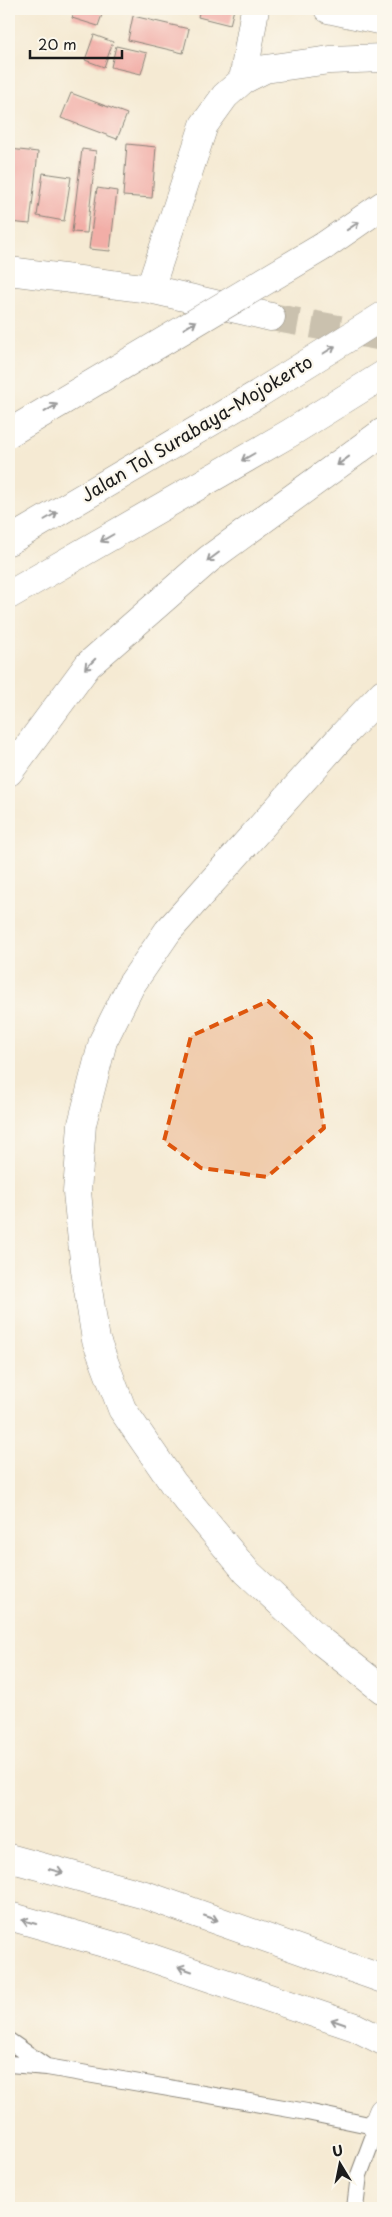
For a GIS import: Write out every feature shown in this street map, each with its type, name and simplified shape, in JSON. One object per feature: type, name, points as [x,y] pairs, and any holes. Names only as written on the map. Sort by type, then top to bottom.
[{"type":"main road","points":[[243,80],[255,9]]},
{"type":"main road","points":[[328,9],[383,21]]},
{"type":"main road","points":[[150,289],[204,125],[225,96],[243,80],[265,70],[330,60],[383,58]]},
{"type":"main road","points":[[9,433],[324,246],[383,205]]},
{"type":"main road","points":[[9,271],[150,289],[271,317]]},
{"type":"main road","name":"Jalan Tol Surabaya–Mojokerto","points":[[9,541],[258,394],[383,316]]},
{"type":"main road","points":[[9,595],[290,433],[383,375]]},
{"type":"main road","points":[[9,772],[88,665],[209,559],[383,432]]},
{"type":"main road","points":[[383,693],[343,735],[168,931],[131,985],[103,1041],[82,1124],[78,1192],[85,1270],[96,1340],[122,1409],[172,1483],[247,1572],[322,1642],[383,1690]]},
{"type":"main road","points":[[9,1858],[145,1895],[383,1979]]},
{"type":"main road","points":[[9,1916],[125,1949],[354,2027],[383,2041]]},
{"type":"lane","points":[[9,2041],[47,2067]]},
{"type":"lane","points":[[9,2064],[47,2067],[307,2112],[381,2122],[359,2174],[355,2208]]},
{"type":"highlighted area","points":[[268,1001],[311,1038],[324,1128],[267,1177],[201,1168],[164,1141],[191,1036]]},
{"type":"building","points":[[75,9],[104,9],[98,26],[72,18]]},
{"type":"building","points":[[141,9],[169,9],[168,14]]},
{"type":"building","points":[[200,9],[234,9],[230,25],[198,17]]},
{"type":"building","points":[[133,16],[189,29],[183,53],[128,40]]},
{"type":"building","points":[[94,35],[113,42],[104,67],[85,60]]},
{"type":"building","points":[[116,46],[147,53],[141,74],[111,67]]},
{"type":"building","points":[[71,93],[127,114],[117,139],[61,118]]},
{"type":"building","points":[[127,144],[156,147],[152,198],[123,196]]},
{"type":"building","points":[[9,149],[38,152],[30,224],[9,222]]},
{"type":"building","points":[[82,149],[96,151],[87,233],[72,232]]},
{"type":"building","points":[[43,173],[71,177],[64,221],[37,216]]},
{"type":"building","points":[[97,188],[117,191],[110,251],[89,249]]},
{"type":"tunnel","points":[[271,317],[383,337]]}]
